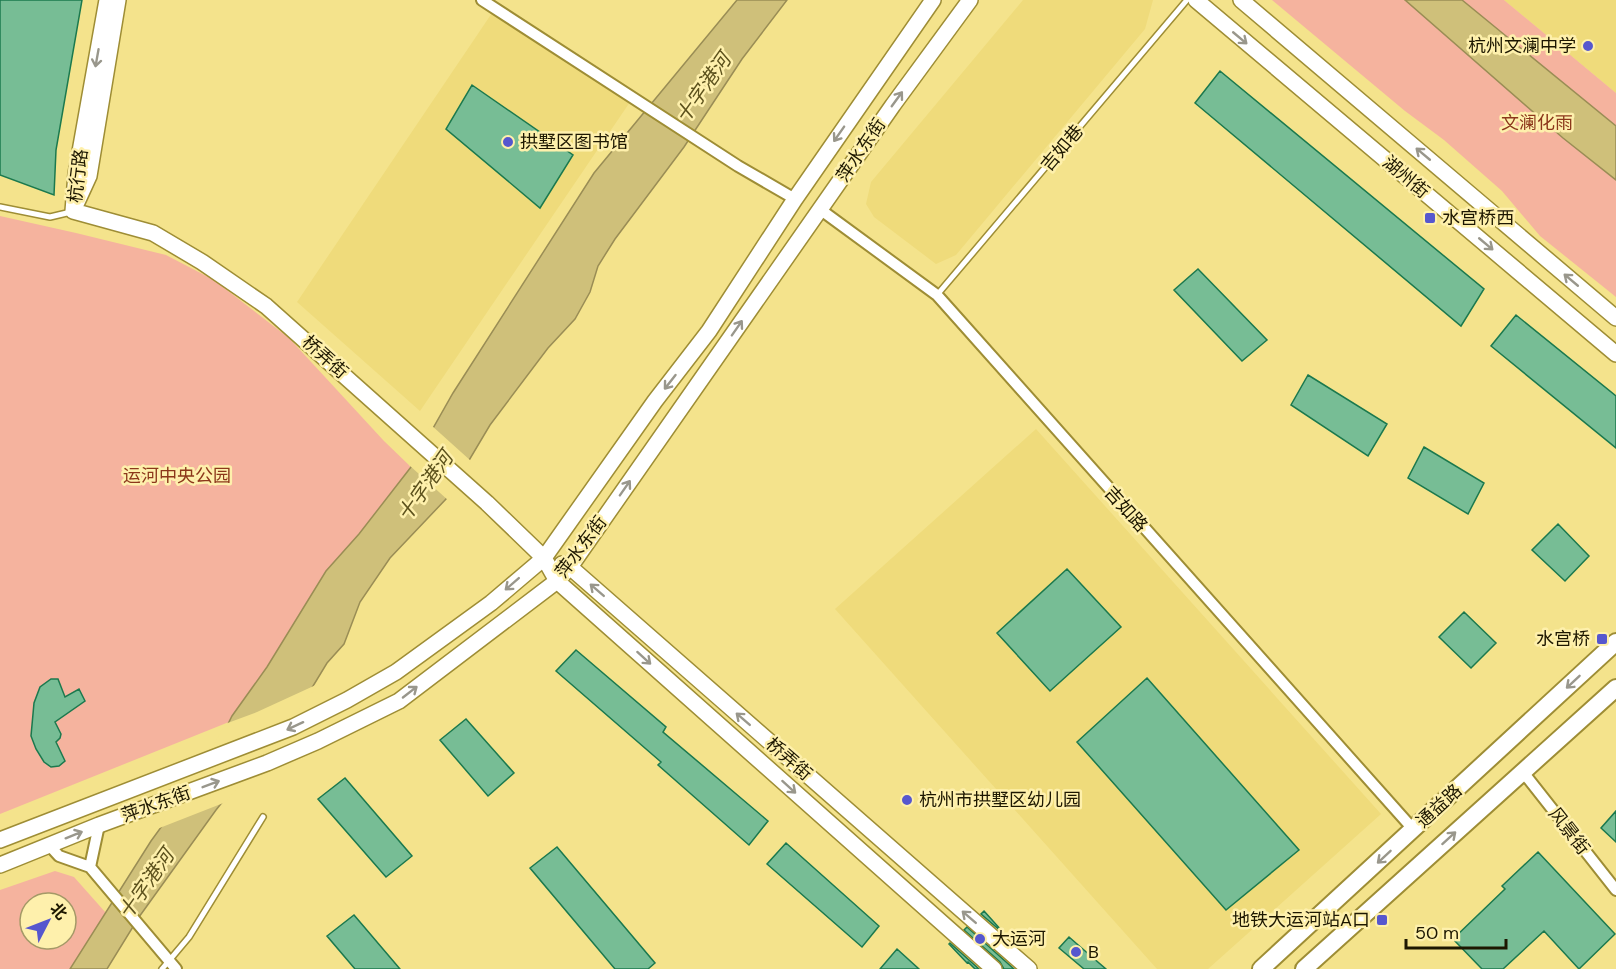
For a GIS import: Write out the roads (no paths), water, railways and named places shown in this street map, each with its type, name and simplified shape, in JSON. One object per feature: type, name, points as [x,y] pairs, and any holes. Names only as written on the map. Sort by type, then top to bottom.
[{"type":"main road","name":"杭行路","points":[[73,211],[76,174],[106,0]]},
{"type":"main road","name":"杭行路","points":[[73,211],[89,176],[118,0]]},
{"type":"main road","name":"萍水东街","points":[[0,840],[293,727],[347,700],[396,672],[491,603],[544,558],[655,400],[710,331],[795,199],[933,0]]},
{"type":"main road","name":"萍水东街","points":[[0,865],[288,754],[399,701],[557,581],[570,567],[892,105],[970,0]]},
{"type":"main road","name":"湖州街","points":[[1196,0],[1616,354]]},
{"type":"main road","name":"湖州街","points":[[1241,0],[1616,318]]},
{"type":"main road","name":"桥弄街","points":[[73,211],[153,233],[202,262],[266,306],[325,356],[487,503],[544,558],[557,581],[994,969]]},
{"type":"main road","name":"桥弄街","points":[[544,558],[570,567],[1029,969]]},
{"type":"main road","name":"通益路","points":[[1261,969],[1616,642]]},
{"type":"main road","name":"通益路","points":[[1305,969],[1616,688]]},
{"type":"street","points":[[482,0],[738,166],[795,199]]},
{"type":"street","name":"吉如路","points":[[821,210],[937,295],[1413,829]]},
{"type":"street","name":"风景街","points":[[1523,772],[1616,890]]},
{"type":"street","points":[[90,867],[99,825]]},
{"type":"street","points":[[49,845],[59,856],[90,867],[159,950],[169,966]]},
{"type":"lane","name":"吉如巷","points":[[937,295],[1186,0]]},
{"type":"lane","points":[[0,207],[50,217],[73,211]]},
{"type":"lane","points":[[169,966],[263,817]]},
{"type":"water","name":"十字港河","points":[[737,0],[787,0],[742,59],[684,147],[615,239],[598,266],[590,292],[575,319],[548,348],[490,425],[446,499],[390,558],[360,602],[344,644],[327,663],[307,696],[216,810],[139,917],[107,969],[70,969],[151,841],[210,760],[232,716],[267,667],[326,571],[359,534],[411,467],[453,393],[594,173]]},
{"type":"water","points":[[1405,0],[1462,0],[1616,126],[1616,180],[1563,138]]},
{"type":"place","name":"杭州文澜中学","points":[[1588,46]]},
{"type":"place","name":"拱墅区图书馆","points":[[508,142]]},
{"type":"place","name":"水宫桥西","points":[[1430,218]]},
{"type":"place","name":"水宫桥","points":[[1602,639]]},
{"type":"place","name":"杭州市拱墅区幼儿园","points":[[907,800]]},
{"type":"place","name":"地铁大运河站A口","points":[[1382,920]]},
{"type":"place","name":"大运河","points":[[980,939]]},
{"type":"place","name":"B","points":[[1076,952]]},
{"type":"park label","name":"文澜化雨","points":[[1537,123]]},
{"type":"park label","name":"运河中央公园","points":[[177,476]]}]
